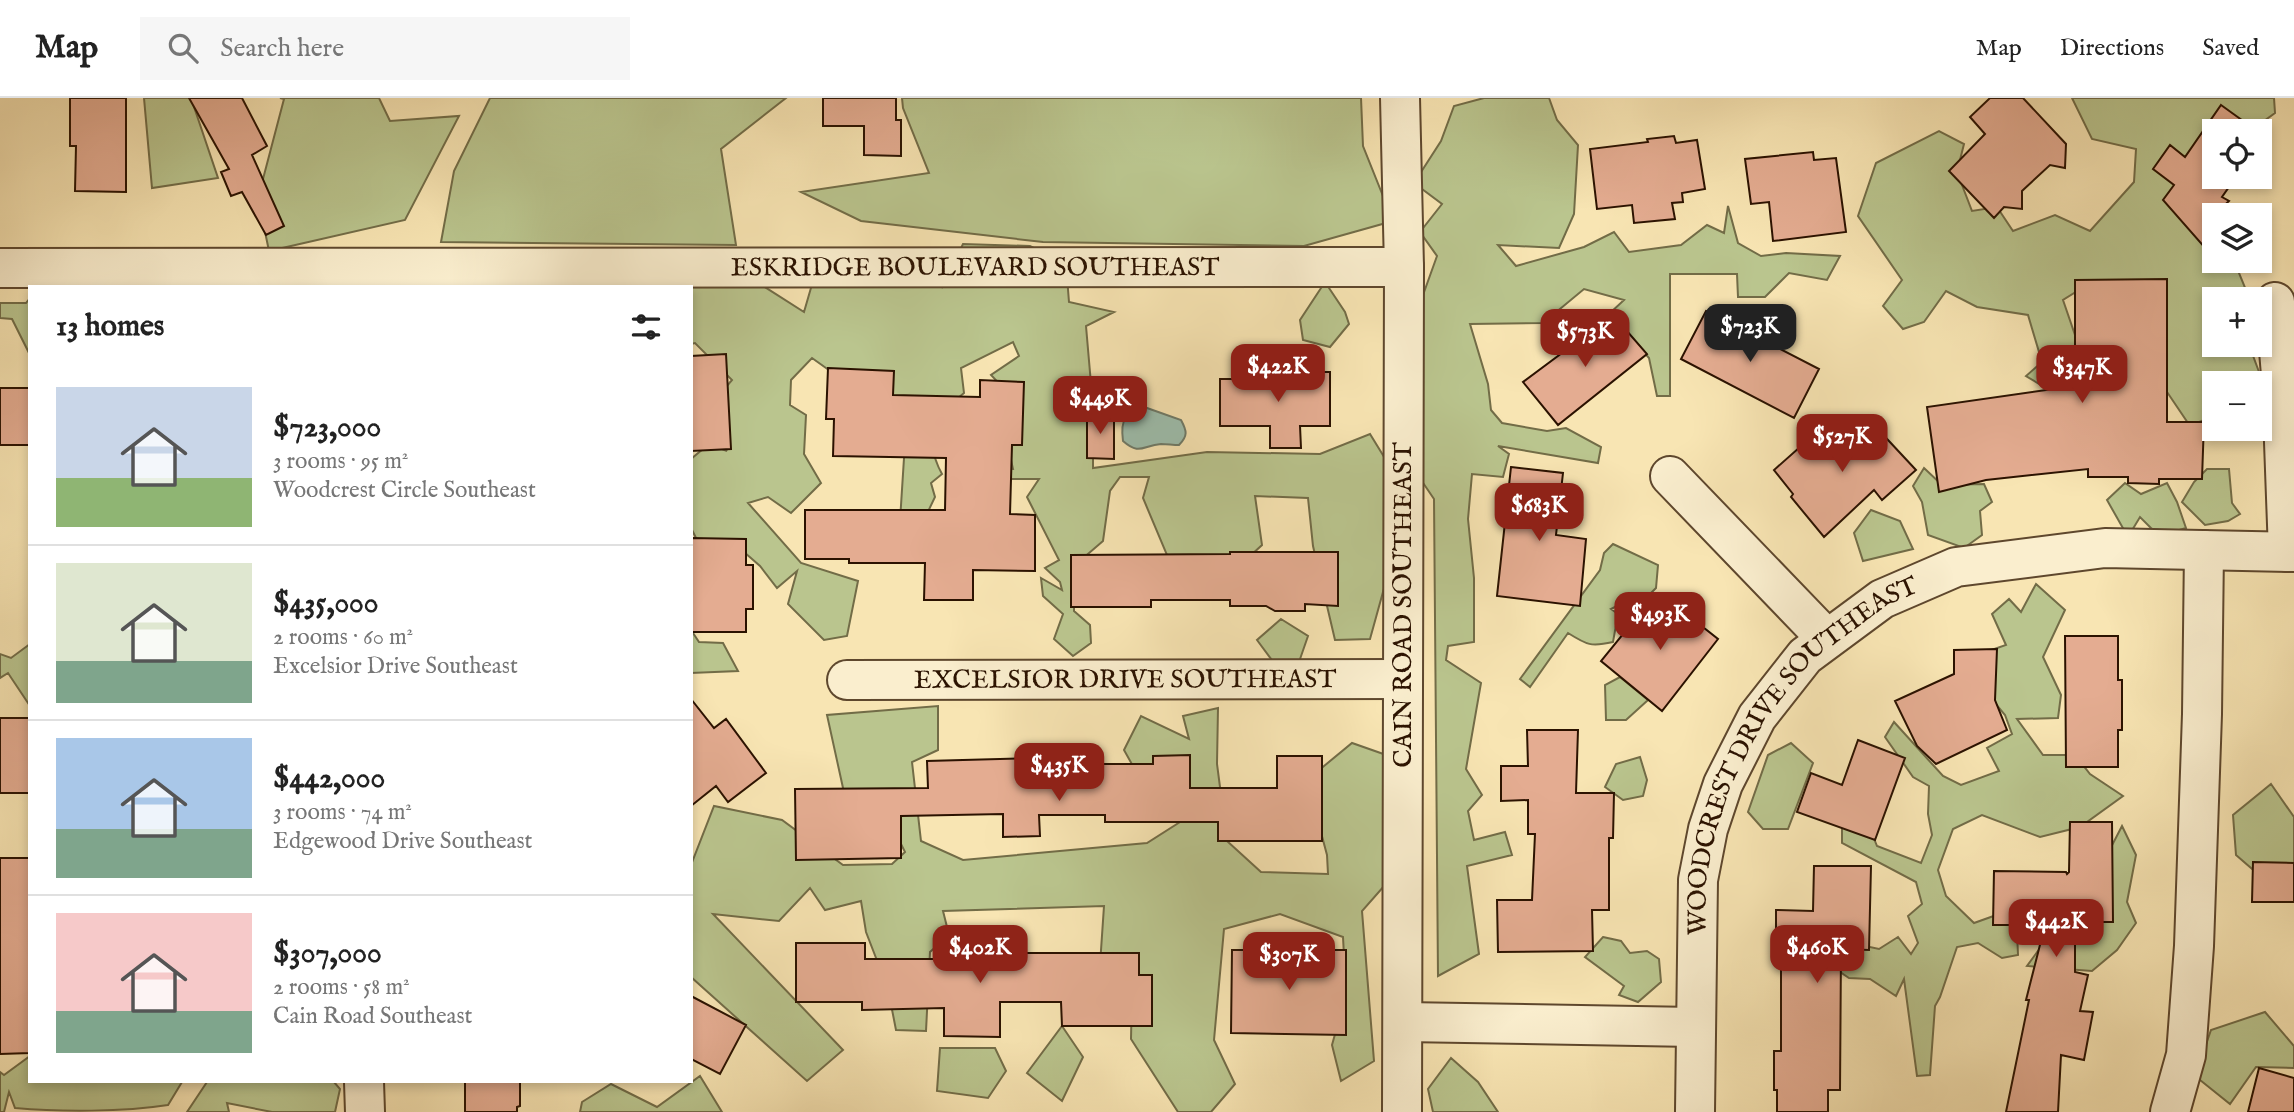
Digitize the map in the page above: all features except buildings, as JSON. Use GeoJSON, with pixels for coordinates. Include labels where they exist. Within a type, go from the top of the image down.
{"type":"FeatureCollection","features":[{"type":"Feature","properties":{"kind":"street","name":"CAIN ROAD SOUTHEAST"},"geometry":{"type":"LineString","coordinates":[[1400,98],[1404,267],[1402,1112]]}},
{"type":"Feature","properties":{"kind":"street","name":"ESKRIDGE BOULEVARD SOUTHEAST"},"geometry":{"type":"LineString","coordinates":[[0,268],[273,278],[1404,267]]}},
{"type":"Feature","properties":{"kind":"street"},"geometry":{"type":"LineString","coordinates":[[2275,302],[2283,387],[2291,552]]}},
{"type":"Feature","properties":{"kind":"street"},"geometry":{"type":"LineString","coordinates":[[1670,476],[1827,639]]}},
{"type":"Feature","properties":{"kind":"street","name":"WOODCREST DRIVE SOUTHEAST"},"geometry":{"type":"LineString","coordinates":[[1695,1112],[1698,880],[1708,828],[1719,795],[1757,717],[1805,656],[1882,599],[1956,567],[2105,548],[2291,552]]}},
{"type":"Feature","properties":{"kind":"street"},"geometry":{"type":"LineString","coordinates":[[2170,1112],[2186,1055],[2194,946],[2202,714],[2204,550]]}},
{"type":"Feature","properties":{"kind":"street","name":"EXCELSIOR DRIVE SOUTHEAST"},"geometry":{"type":"LineString","coordinates":[[847,680],[1402,679]]}},
{"type":"Feature","properties":{"kind":"street"},"geometry":{"type":"LineString","coordinates":[[1404,1022],[1694,1027]]}},
{"type":"Feature","properties":{"kind":"street"},"geometry":{"type":"LineString","coordinates":[[364,1083],[365,1112]]}},
{"type":"Feature","properties":{"kind":"green space"},"geometry":{"type":"Polygon","coordinates":[[[144,98],[191,98],[218,178],[152,188],[144,98]]]}},
{"type":"Feature","properties":{"kind":"green space"},"geometry":{"type":"Polygon","coordinates":[[[280,98],[379,98],[390,121],[459,116],[405,220],[269,251],[258,198],[284,99],[280,98]]]}},
{"type":"Feature","properties":{"kind":"green space"},"geometry":{"type":"Polygon","coordinates":[[[490,98],[786,98],[721,149],[736,245],[441,242],[454,171],[490,98]]]}},
{"type":"Feature","properties":{"kind":"green space"},"geometry":{"type":"Polygon","coordinates":[[[902,98],[1361,98],[1363,146],[1393,221],[1304,246],[1043,242],[861,221],[801,192],[929,173],[903,108],[902,98]]]}},
{"type":"Feature","properties":{"kind":"green space"},"geometry":{"type":"Polygon","coordinates":[[[1484,98],[1549,98],[1557,120],[1578,145],[1574,214],[1559,248],[1498,245],[1516,266],[1584,247],[1614,232],[1629,252],[1681,245],[1707,225],[1724,233],[1728,206],[1738,243],[1761,256],[1786,253],[1840,256],[1827,280],[1789,273],[1765,297],[1738,297],[1737,274],[1670,274],[1670,396],[1657,396],[1649,358],[1610,313],[1624,300],[1584,289],[1543,323],[1470,324],[1488,384],[1491,410],[1502,423],[1547,431],[1566,428],[1601,447],[1598,463],[1498,446],[1509,454],[1503,477],[1472,474],[1468,519],[1474,578],[1474,642],[1448,646],[1446,660],[1481,683],[1466,769],[1482,795],[1468,811],[1474,840],[1505,832],[1512,855],[1467,866],[1479,954],[1438,976],[1434,499],[1415,471],[1418,309],[1437,256],[1420,232],[1442,204],[1414,183],[1441,141],[1454,106],[1484,98]]]}},
{"type":"Feature","properties":{"kind":"green space"},"geometry":{"type":"Polygon","coordinates":[[[2072,98],[2274,98],[2275,113],[2267,119],[2202,119],[2202,273],[2239,273],[2245,287],[2202,287],[2202,357],[2253,357],[2259,371],[2202,371],[2202,421],[2190,426],[2087,285],[2063,300],[2087,370],[2086,383],[2052,392],[2026,376],[2042,362],[2028,315],[1977,307],[1946,291],[1924,322],[1903,329],[1883,306],[1902,280],[1858,216],[1876,163],[1939,131],[1964,144],[1957,172],[1972,211],[1997,207],[2013,231],[2055,215],[2090,231],[2134,182],[2136,149],[2092,139],[2072,98]]]}},
{"type":"Feature","properties":{"kind":"green space"},"geometry":{"type":"Polygon","coordinates":[[[963,244],[1030,246],[1066,264],[1069,302],[1114,312],[1086,326],[1093,407],[1093,468],[1207,452],[1320,454],[1370,434],[1397,478],[1391,563],[1370,639],[1335,640],[1313,546],[1308,498],[1255,496],[1262,545],[1225,579],[1172,567],[1143,498],[1149,477],[1120,477],[1110,491],[1103,541],[1074,566],[1074,611],[1090,625],[1091,643],[1073,656],[1054,639],[1063,614],[1043,596],[1041,578],[1062,590],[1060,582],[1045,568],[1059,560],[1027,497],[1039,479],[995,479],[991,468],[1013,469],[1008,447],[1007,392],[991,375],[1019,356],[1013,342],[961,368],[964,393],[939,415],[933,429],[934,453],[942,474],[931,483],[935,497],[923,522],[900,521],[904,458],[894,426],[840,378],[812,358],[791,380],[790,405],[806,415],[804,454],[821,483],[791,513],[768,497],[748,503],[801,563],[858,581],[847,636],[824,640],[788,604],[797,571],[777,588],[760,566],[736,545],[710,548],[696,538],[693,532],[693,457],[709,444],[727,451],[698,420],[732,380],[693,344],[693,285],[687,285],[724,261],[804,312],[815,274],[900,249],[942,287],[963,244]]]}},
{"type":"Feature","properties":{"kind":"green space"},"geometry":{"type":"Polygon","coordinates":[[[1325,282],[1345,312],[1349,324],[1330,347],[1303,340],[1300,320],[1325,282]]]}},
{"type":"Feature","properties":{"kind":"green space"},"geometry":{"type":"Polygon","coordinates":[[[28,300],[28,351],[12,319],[0,318],[0,303],[26,303],[28,300]]]}},
{"type":"Feature","properties":{"kind":"green space"},"geometry":{"type":"Polygon","coordinates":[[[1924,468],[1942,485],[1984,484],[1992,502],[1980,511],[1982,535],[1964,548],[1928,535],[1922,502],[1913,486],[1924,468]]]}},
{"type":"Feature","properties":{"kind":"green space"},"geometry":{"type":"Polygon","coordinates":[[[2207,469],[2229,469],[2232,503],[2240,514],[2228,521],[2205,525],[2182,502],[2194,482],[2207,469]]]}},
{"type":"Feature","properties":{"kind":"green space"},"geometry":{"type":"Polygon","coordinates":[[[2125,483],[2141,494],[2167,483],[2186,528],[2159,536],[2140,517],[2128,537],[2107,500],[2125,483]]]}},
{"type":"Feature","properties":{"kind":"green space"},"geometry":{"type":"Polygon","coordinates":[[[1871,510],[1900,521],[1913,549],[1863,561],[1854,533],[1871,510]]]}},
{"type":"Feature","properties":{"kind":"green space"},"geometry":{"type":"Polygon","coordinates":[[[1613,544],[1658,565],[1656,588],[1639,605],[1633,598],[1611,609],[1618,614],[1613,642],[1589,644],[1568,633],[1530,687],[1520,679],[1600,570],[1604,553],[1613,544]]]}},
{"type":"Feature","properties":{"kind":"green space"},"geometry":{"type":"Polygon","coordinates":[[[2036,584],[2065,610],[2043,657],[2061,695],[2058,718],[2017,719],[2043,755],[2075,755],[2090,774],[2123,796],[2080,827],[2040,837],[1982,815],[1953,829],[1938,870],[1946,896],[1974,923],[2002,913],[2017,932],[2018,955],[2002,958],[1978,943],[1957,947],[1935,1006],[1930,1075],[1917,1076],[1904,979],[1896,996],[1870,979],[1849,978],[1824,961],[1842,941],[1879,949],[1898,937],[1911,954],[1918,943],[1908,916],[1922,904],[1916,882],[1842,843],[1842,825],[1871,831],[1877,846],[1921,863],[1932,835],[1928,814],[1929,786],[1913,777],[1885,737],[1894,722],[1943,776],[1961,785],[1999,771],[1987,748],[2012,734],[2005,715],[1984,690],[1977,655],[2006,645],[1992,614],[2009,599],[2021,612],[2036,584]]]}},
{"type":"Feature","properties":{"kind":"green space"},"geometry":{"type":"Polygon","coordinates":[[[1281,619],[1308,636],[1299,662],[1277,667],[1257,640],[1281,619]]]}},
{"type":"Feature","properties":{"kind":"green space"},"geometry":{"type":"Polygon","coordinates":[[[693,633],[699,642],[723,643],[738,671],[693,673],[693,633]]]}},
{"type":"Feature","properties":{"kind":"green space"},"geometry":{"type":"Polygon","coordinates":[[[28,645],[28,703],[8,673],[0,678],[0,654],[11,658],[28,645]]]}},
{"type":"Feature","properties":{"kind":"green space"},"geometry":{"type":"Polygon","coordinates":[[[1620,677],[1648,700],[1626,720],[1606,720],[1605,685],[1620,677]]]}},
{"type":"Feature","properties":{"kind":"green space"},"geometry":{"type":"Polygon","coordinates":[[[938,706],[938,750],[912,762],[921,841],[963,860],[1147,843],[1180,822],[1177,765],[1138,775],[1124,750],[1141,716],[1189,739],[1183,716],[1218,708],[1217,764],[1227,841],[1261,872],[1328,874],[1327,855],[1307,780],[1352,743],[1392,757],[1392,877],[1362,911],[1374,1061],[1341,1081],[1332,1045],[1346,995],[1343,937],[1280,914],[1224,929],[1214,1040],[1235,1084],[1211,1112],[1178,1112],[1131,1039],[1132,990],[1100,965],[1104,906],[943,911],[949,935],[930,952],[926,1031],[896,1030],[888,989],[866,932],[861,901],[825,910],[810,888],[779,921],[713,914],[843,1050],[807,1081],[693,979],[693,860],[714,806],[782,820],[843,865],[892,864],[905,852],[892,826],[845,797],[827,715],[938,706]]]}},
{"type":"Feature","properties":{"kind":"green space"},"geometry":{"type":"Polygon","coordinates":[[[1791,743],[1813,763],[1788,829],[1763,829],[1748,812],[1768,755],[1791,743]]]}},
{"type":"Feature","properties":{"kind":"green space"},"geometry":{"type":"Polygon","coordinates":[[[1640,757],[1647,780],[1643,796],[1623,800],[1605,787],[1616,764],[1640,757]]]}},
{"type":"Feature","properties":{"kind":"green space"},"geometry":{"type":"Polygon","coordinates":[[[2271,784],[2294,817],[2294,878],[2273,887],[2236,855],[2233,815],[2271,784]]]}},
{"type":"Feature","properties":{"kind":"green space"},"geometry":{"type":"Polygon","coordinates":[[[2122,826],[2136,855],[2127,902],[2136,923],[2117,950],[2092,971],[2027,966],[2106,857],[2122,826]]]}},
{"type":"Feature","properties":{"kind":"green space"},"geometry":{"type":"Polygon","coordinates":[[[1603,937],[1621,941],[1630,953],[1647,951],[1659,959],[1661,982],[1638,1002],[1619,995],[1624,986],[1585,957],[1603,937]]]}},
{"type":"Feature","properties":{"kind":"green space"},"geometry":{"type":"Polygon","coordinates":[[[2265,1012],[2294,1046],[2294,1068],[2256,1067],[2230,1104],[2195,1076],[2211,1030],[2265,1012]]]}},
{"type":"Feature","properties":{"kind":"green space"},"geometry":{"type":"Polygon","coordinates":[[[1062,1026],[1083,1057],[1062,1101],[1027,1073],[1062,1026]]]}},
{"type":"Feature","properties":{"kind":"green space"},"geometry":{"type":"Polygon","coordinates":[[[940,1048],[995,1048],[1006,1071],[988,1098],[937,1091],[940,1048]]]}},
{"type":"Feature","properties":{"kind":"green space"},"geometry":{"type":"Polygon","coordinates":[[[28,1057],[28,1083],[181,1083],[168,1105],[92,1111],[15,1108],[9,1092],[4,1112],[0,1112],[0,1072],[4,1075],[28,1057]]]}},
{"type":"Feature","properties":{"kind":"green space"},"geometry":{"type":"Polygon","coordinates":[[[1451,1058],[1478,1082],[1498,1112],[1433,1112],[1428,1089],[1451,1058]]]}},
{"type":"Feature","properties":{"kind":"green space"},"geometry":{"type":"Polygon","coordinates":[[[700,1076],[722,1112],[580,1112],[582,1102],[611,1084],[657,1107],[700,1076]]]}},
{"type":"Feature","properties":{"kind":"green space"},"geometry":{"type":"Polygon","coordinates":[[[206,1083],[335,1083],[340,1089],[335,1112],[272,1112],[227,1103],[229,1112],[187,1112],[206,1083]]]}},
{"type":"Feature","properties":{"kind":"shaded area"},"geometry":{"type":"Polygon","coordinates":[[[1147,408],[1181,420],[1186,433],[1179,445],[1161,444],[1138,449],[1123,441],[1123,422],[1129,414],[1147,408]]]}}]}
